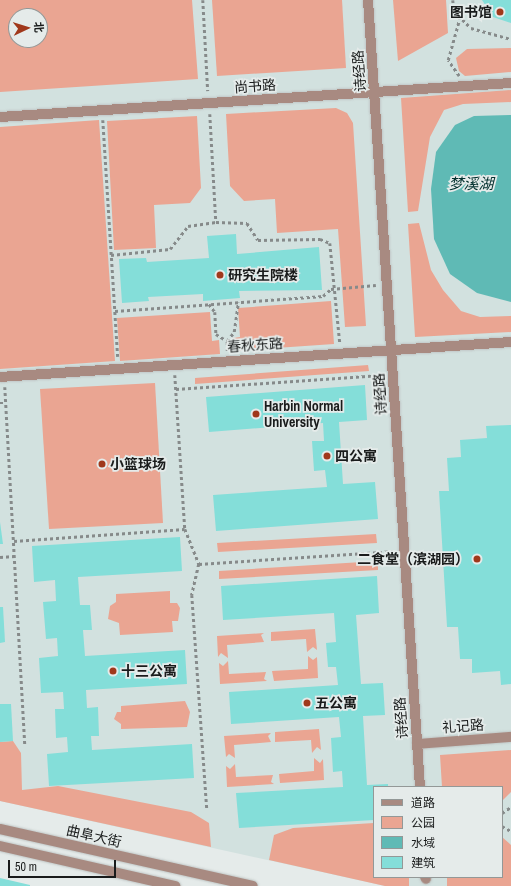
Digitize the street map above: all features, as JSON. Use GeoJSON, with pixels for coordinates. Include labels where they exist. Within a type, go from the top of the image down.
{"type":"FeatureCollection","features":[{"type":"Feature","properties":{"kind":"street","name":"诗经路"},"geometry":{"type":"LineString","coordinates":[[368,0],[420,786]]}},
{"type":"Feature","properties":{"kind":"street","name":"尚书路"},"geometry":{"type":"LineString","coordinates":[[0,117],[511,83]]}},
{"type":"Feature","properties":{"kind":"street","name":"春秋东路"},"geometry":{"type":"LineString","coordinates":[[2,377],[511,342]]}},
{"type":"Feature","properties":{"kind":"street","name":"礼记路"},"geometry":{"type":"LineString","coordinates":[[417,744],[511,737]]}},
{"type":"Feature","properties":{"kind":"street","name":"曲阜大街"},"geometry":{"type":"LineString","coordinates":[[0,829],[253,886]]}},
{"type":"Feature","properties":{"kind":"street"},"geometry":{"type":"LineString","coordinates":[[0,846],[175,886]]}},
{"type":"Feature","properties":{"kind":"path"},"geometry":{"type":"LineString","coordinates":[[453,0],[454,11],[471,28],[511,39]]}},
{"type":"Feature","properties":{"kind":"path"},"geometry":{"type":"LineString","coordinates":[[460,17],[448,60],[466,86]]}},
{"type":"Feature","properties":{"kind":"path"},"geometry":{"type":"LineString","coordinates":[[102,110],[118,369]]}},
{"type":"Feature","properties":{"kind":"path"},"geometry":{"type":"LineString","coordinates":[[111,255],[170,249],[188,226],[247,223],[258,240],[320,239],[330,243],[337,289],[341,353]]}},
{"type":"Feature","properties":{"kind":"path"},"geometry":{"type":"LineString","coordinates":[[115,311],[323,296],[337,289],[386,284]]}},
{"type":"Feature","properties":{"kind":"path"},"geometry":{"type":"LineString","coordinates":[[209,304],[215,312],[216,334],[227,341],[234,332],[238,302]]}},
{"type":"Feature","properties":{"kind":"path"},"geometry":{"type":"LineString","coordinates":[[175,365],[185,529],[199,564],[192,595],[206,809]]}},
{"type":"Feature","properties":{"kind":"path"},"geometry":{"type":"LineString","coordinates":[[176,389],[392,374]]}},
{"type":"Feature","properties":{"kind":"path"},"geometry":{"type":"LineString","coordinates":[[2,377],[6,403],[25,745]]}},
{"type":"Feature","properties":{"kind":"path"},"geometry":{"type":"LineString","coordinates":[[0,403],[6,403]]}},
{"type":"Feature","properties":{"kind":"path"},"geometry":{"type":"LineString","coordinates":[[14,541],[185,529]]}},
{"type":"Feature","properties":{"kind":"path"},"geometry":{"type":"LineString","coordinates":[[199,564],[404,550]]}},
{"type":"Feature","properties":{"kind":"path"},"geometry":{"type":"LineString","coordinates":[[0,557],[15,556]]}},
{"type":"Feature","properties":{"kind":"shaded area","name":"Harbin Normal University"},"geometry":{"type":"Polygon","coordinates":[[[0,0],[511,0],[511,886],[385,886],[0,801],[0,0]]]}},
{"type":"Feature","properties":{"kind":"green space"},"geometry":{"type":"Polygon","coordinates":[[[0,0],[192,0],[198,79],[0,92],[0,0]]]}},
{"type":"Feature","properties":{"kind":"green space"},"geometry":{"type":"Polygon","coordinates":[[[212,0],[342,0],[346,68],[217,76],[212,0]]]}},
{"type":"Feature","properties":{"kind":"green space"},"geometry":{"type":"Polygon","coordinates":[[[393,0],[446,0],[448,33],[398,61],[393,0]]]}},
{"type":"Feature","properties":{"kind":"green space"},"geometry":{"type":"Polygon","coordinates":[[[511,48],[511,72],[465,76],[459,71],[456,58],[467,49],[511,48]]]}},
{"type":"Feature","properties":{"kind":"green space"},"geometry":{"type":"Polygon","coordinates":[[[511,90],[511,102],[463,104],[444,110],[430,137],[418,211],[408,212],[401,98],[511,90]]]}},
{"type":"Feature","properties":{"kind":"green space"},"geometry":{"type":"Polygon","coordinates":[[[336,108],[347,113],[353,123],[366,326],[345,327],[338,229],[277,233],[275,199],[244,201],[230,186],[226,114],[336,108]]]}},
{"type":"Feature","properties":{"kind":"green space"},"geometry":{"type":"Polygon","coordinates":[[[197,116],[201,188],[190,203],[154,205],[156,248],[114,250],[107,121],[197,116]]]}},
{"type":"Feature","properties":{"kind":"green space"},"geometry":{"type":"Polygon","coordinates":[[[99,120],[115,361],[0,369],[0,127],[99,120]]]}},
{"type":"Feature","properties":{"kind":"green space"},"geometry":{"type":"Polygon","coordinates":[[[419,223],[431,270],[443,290],[461,311],[480,317],[511,316],[511,332],[415,337],[408,224],[419,223]]]}},
{"type":"Feature","properties":{"kind":"green space"},"geometry":{"type":"Polygon","coordinates":[[[331,301],[334,344],[234,351],[233,338],[240,337],[238,308],[331,301]]]}},
{"type":"Feature","properties":{"kind":"green space"},"geometry":{"type":"Polygon","coordinates":[[[210,312],[212,341],[219,340],[220,354],[120,361],[117,318],[210,312]]]}},
{"type":"Feature","properties":{"kind":"green space"},"geometry":{"type":"Polygon","coordinates":[[[368,365],[369,371],[195,384],[195,378],[368,365]]]}},
{"type":"Feature","properties":{"kind":"green space","name":"小篮球场"},"geometry":{"type":"Polygon","coordinates":[[[155,383],[163,523],[49,529],[40,389],[155,383]]]}},
{"type":"Feature","properties":{"kind":"green space"},"geometry":{"type":"Polygon","coordinates":[[[376,534],[377,543],[218,552],[217,543],[376,534]]]}},
{"type":"Feature","properties":{"kind":"green space"},"geometry":{"type":"Polygon","coordinates":[[[378,561],[378,570],[219,579],[219,571],[378,561]]]}},
{"type":"Feature","properties":{"kind":"green space"},"geometry":{"type":"Polygon","coordinates":[[[170,591],[170,603],[177,603],[180,608],[178,621],[172,621],[173,632],[120,635],[119,623],[108,619],[110,606],[116,602],[116,594],[170,591]]]}},
{"type":"Feature","properties":{"kind":"green space"},"geometry":{"type":"Polygon","coordinates":[[[315,629],[317,650],[313,647],[307,652],[306,639],[271,641],[271,632],[315,629]]]}},
{"type":"Feature","properties":{"kind":"green space"},"geometry":{"type":"Polygon","coordinates":[[[264,633],[261,635],[264,642],[227,645],[228,658],[221,653],[218,657],[217,636],[264,633]]]}},
{"type":"Feature","properties":{"kind":"green space"},"geometry":{"type":"Polygon","coordinates":[[[308,656],[313,660],[317,657],[318,678],[274,681],[272,671],[308,669],[308,656]]]}},
{"type":"Feature","properties":{"kind":"green space"},"geometry":{"type":"Polygon","coordinates":[[[228,661],[229,674],[266,672],[264,679],[267,681],[220,684],[219,663],[223,666],[228,661]]]}},
{"type":"Feature","properties":{"kind":"green space"},"geometry":{"type":"Polygon","coordinates":[[[185,701],[190,712],[187,727],[121,729],[121,724],[114,719],[117,712],[121,712],[121,706],[185,701]]]}},
{"type":"Feature","properties":{"kind":"green space"},"geometry":{"type":"Polygon","coordinates":[[[319,729],[321,750],[317,747],[312,753],[311,740],[275,742],[275,732],[319,729]]]}},
{"type":"Feature","properties":{"kind":"green space"},"geometry":{"type":"Polygon","coordinates":[[[271,733],[268,736],[271,742],[234,745],[235,758],[229,754],[226,757],[224,736],[271,733]]]}},
{"type":"Feature","properties":{"kind":"green space"},"geometry":{"type":"Polygon","coordinates":[[[13,741],[21,753],[22,790],[58,786],[191,812],[209,823],[211,847],[0,801],[0,742],[13,741]]]}},
{"type":"Feature","properties":{"kind":"green space"},"geometry":{"type":"Polygon","coordinates":[[[511,750],[511,792],[503,800],[503,786],[442,786],[440,755],[511,750]]]}},
{"type":"Feature","properties":{"kind":"green space"},"geometry":{"type":"Polygon","coordinates":[[[314,758],[320,763],[323,759],[324,780],[280,783],[279,774],[314,771],[314,758]]]}},
{"type":"Feature","properties":{"kind":"green space"},"geometry":{"type":"Polygon","coordinates":[[[235,764],[236,777],[273,775],[271,782],[274,784],[227,787],[226,766],[230,769],[235,764]]]}},
{"type":"Feature","properties":{"kind":"green space"},"geometry":{"type":"Polygon","coordinates":[[[373,823],[373,878],[409,878],[409,886],[385,886],[269,860],[274,835],[293,828],[373,823]]]}},
{"type":"Feature","properties":{"kind":"green space"},"geometry":{"type":"Polygon","coordinates":[[[503,838],[511,845],[511,886],[447,886],[447,878],[503,878],[503,838]]]}},
{"type":"Feature","properties":{"kind":"water","name":"梦溪湖"},"geometry":{"type":"Polygon","coordinates":[[[511,115],[511,302],[477,293],[450,274],[434,239],[431,189],[436,152],[455,125],[474,116],[511,115]]]}},
{"type":"Feature","properties":{"kind":"building","name":"图书馆"},"geometry":{"type":"Polygon","coordinates":[[[482,0],[511,0],[511,23],[493,17],[482,0]]]}},
{"type":"Feature","properties":{"kind":"building","name":"研究生院楼"},"geometry":{"type":"Polygon","coordinates":[[[236,234],[237,254],[319,247],[322,290],[239,291],[240,298],[203,301],[203,294],[148,297],[149,301],[122,303],[119,259],[146,258],[147,262],[209,258],[207,236],[236,234]]]}},
{"type":"Feature","properties":{"kind":"building","name":"四公寓"},"geometry":{"type":"Polygon","coordinates":[[[365,385],[367,420],[339,422],[343,484],[375,482],[378,519],[216,531],[213,495],[327,487],[325,470],[314,471],[312,441],[324,441],[323,423],[209,432],[206,397],[365,385]]]}},
{"type":"Feature","properties":{"kind":"building","name":"二食堂（滨湖园）"},"geometry":{"type":"Polygon","coordinates":[[[511,425],[511,684],[501,685],[500,671],[472,673],[472,659],[460,659],[458,627],[447,627],[439,491],[449,491],[447,458],[461,457],[460,440],[487,438],[486,426],[511,425]]]}},
{"type":"Feature","properties":{"kind":"building"},"geometry":{"type":"Polygon","coordinates":[[[0,522],[3,544],[0,544],[0,522]]]}},
{"type":"Feature","properties":{"kind":"building","name":"十三公寓"},"geometry":{"type":"Polygon","coordinates":[[[180,537],[182,571],[78,577],[80,605],[90,605],[92,630],[83,630],[85,656],[185,650],[187,684],[86,690],[87,708],[98,707],[99,736],[91,736],[92,750],[192,744],[194,778],[49,786],[47,754],[68,752],[67,737],[56,738],[55,709],[64,709],[63,692],[41,693],[39,658],[58,656],[57,638],[46,639],[43,602],[56,601],[55,580],[34,582],[32,546],[180,537]]]}},
{"type":"Feature","properties":{"kind":"building","name":"五公寓"},"geometry":{"type":"Polygon","coordinates":[[[377,576],[379,613],[356,615],[361,684],[383,683],[385,715],[363,716],[367,785],[388,784],[388,786],[373,786],[373,820],[239,828],[236,793],[343,787],[342,771],[333,772],[331,738],[341,737],[339,717],[231,724],[229,692],[338,685],[336,667],[328,667],[326,643],[336,642],[334,613],[223,620],[221,586],[377,576]]]}},
{"type":"Feature","properties":{"kind":"building"},"geometry":{"type":"Polygon","coordinates":[[[0,607],[3,607],[5,642],[0,643],[0,607]]]}},
{"type":"Feature","properties":{"kind":"building"},"geometry":{"type":"Polygon","coordinates":[[[0,704],[11,704],[13,741],[0,742],[0,704]]]}},
{"type":"Feature","properties":{"kind":"building"},"geometry":{"type":"Polygon","coordinates":[[[0,878],[30,885],[30,886],[0,886],[0,878]]]}},
{"type":"Feature","properties":{"kind":"place","name":"图书馆"},"geometry":{"type":"Point","coordinates":[500,12]}},
{"type":"Feature","properties":{"kind":"place","name":"研究生院楼"},"geometry":{"type":"Point","coordinates":[220,275]}},
{"type":"Feature","properties":{"kind":"place","name":"Harbin Normal University"},"geometry":{"type":"Point","coordinates":[256,414]}},
{"type":"Feature","properties":{"kind":"place","name":"四公寓"},"geometry":{"type":"Point","coordinates":[327,456]}},
{"type":"Feature","properties":{"kind":"place","name":"小篮球场"},"geometry":{"type":"Point","coordinates":[102,464]}},
{"type":"Feature","properties":{"kind":"place","name":"二食堂（滨湖园）"},"geometry":{"type":"Point","coordinates":[477,559]}},
{"type":"Feature","properties":{"kind":"place","name":"十三公寓"},"geometry":{"type":"Point","coordinates":[113,671]}},
{"type":"Feature","properties":{"kind":"place","name":"五公寓"},"geometry":{"type":"Point","coordinates":[307,703]}}]}
